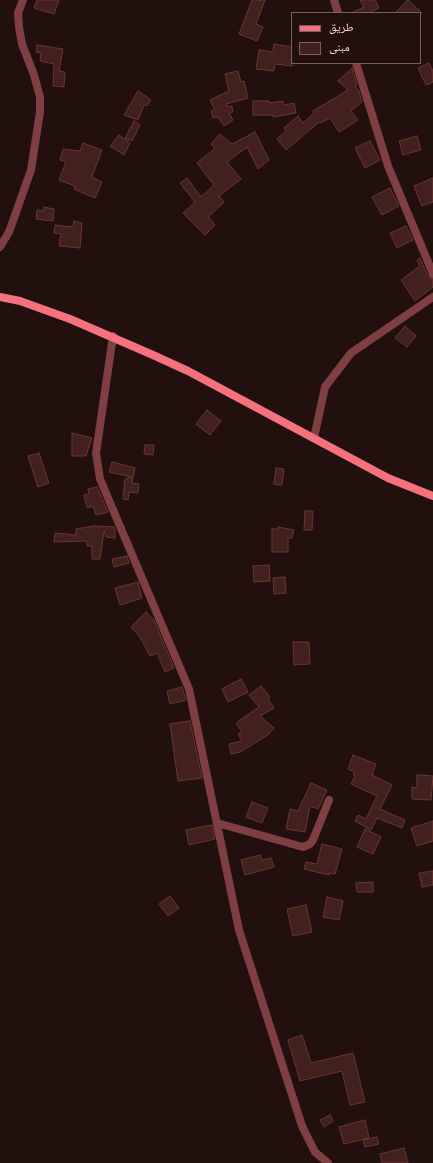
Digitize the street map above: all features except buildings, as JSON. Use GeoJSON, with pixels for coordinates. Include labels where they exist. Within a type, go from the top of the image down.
{"type":"FeatureCollection","features":[{"type":"Feature","properties":{"kind":"main road"},"geometry":{"type":"LineString","coordinates":[[0,297],[20,301],[114,336],[188,371],[388,478],[433,496]]}},
{"type":"Feature","properties":{"kind":"street"},"geometry":{"type":"LineString","coordinates":[[0,247],[9,232],[31,170],[40,112],[38,90],[22,44],[19,27],[18,13],[22,0]]}},
{"type":"Feature","properties":{"kind":"street"},"geometry":{"type":"LineString","coordinates":[[334,0],[338,12]]}},
{"type":"Feature","properties":{"kind":"street"},"geometry":{"type":"LineString","coordinates":[[356,64],[388,166],[433,274]]}},
{"type":"Feature","properties":{"kind":"street"},"geometry":{"type":"LineString","coordinates":[[314,438],[325,387],[351,353],[433,297]]}},
{"type":"Feature","properties":{"kind":"street"},"geometry":{"type":"LineString","coordinates":[[114,336],[96,453],[100,479],[189,689],[239,930],[302,1126],[315,1152],[328,1163]]}},
{"type":"Feature","properties":{"kind":"street"},"geometry":{"type":"LineString","coordinates":[[217,823],[303,847],[310,844],[313,840],[329,800]]}}]}
